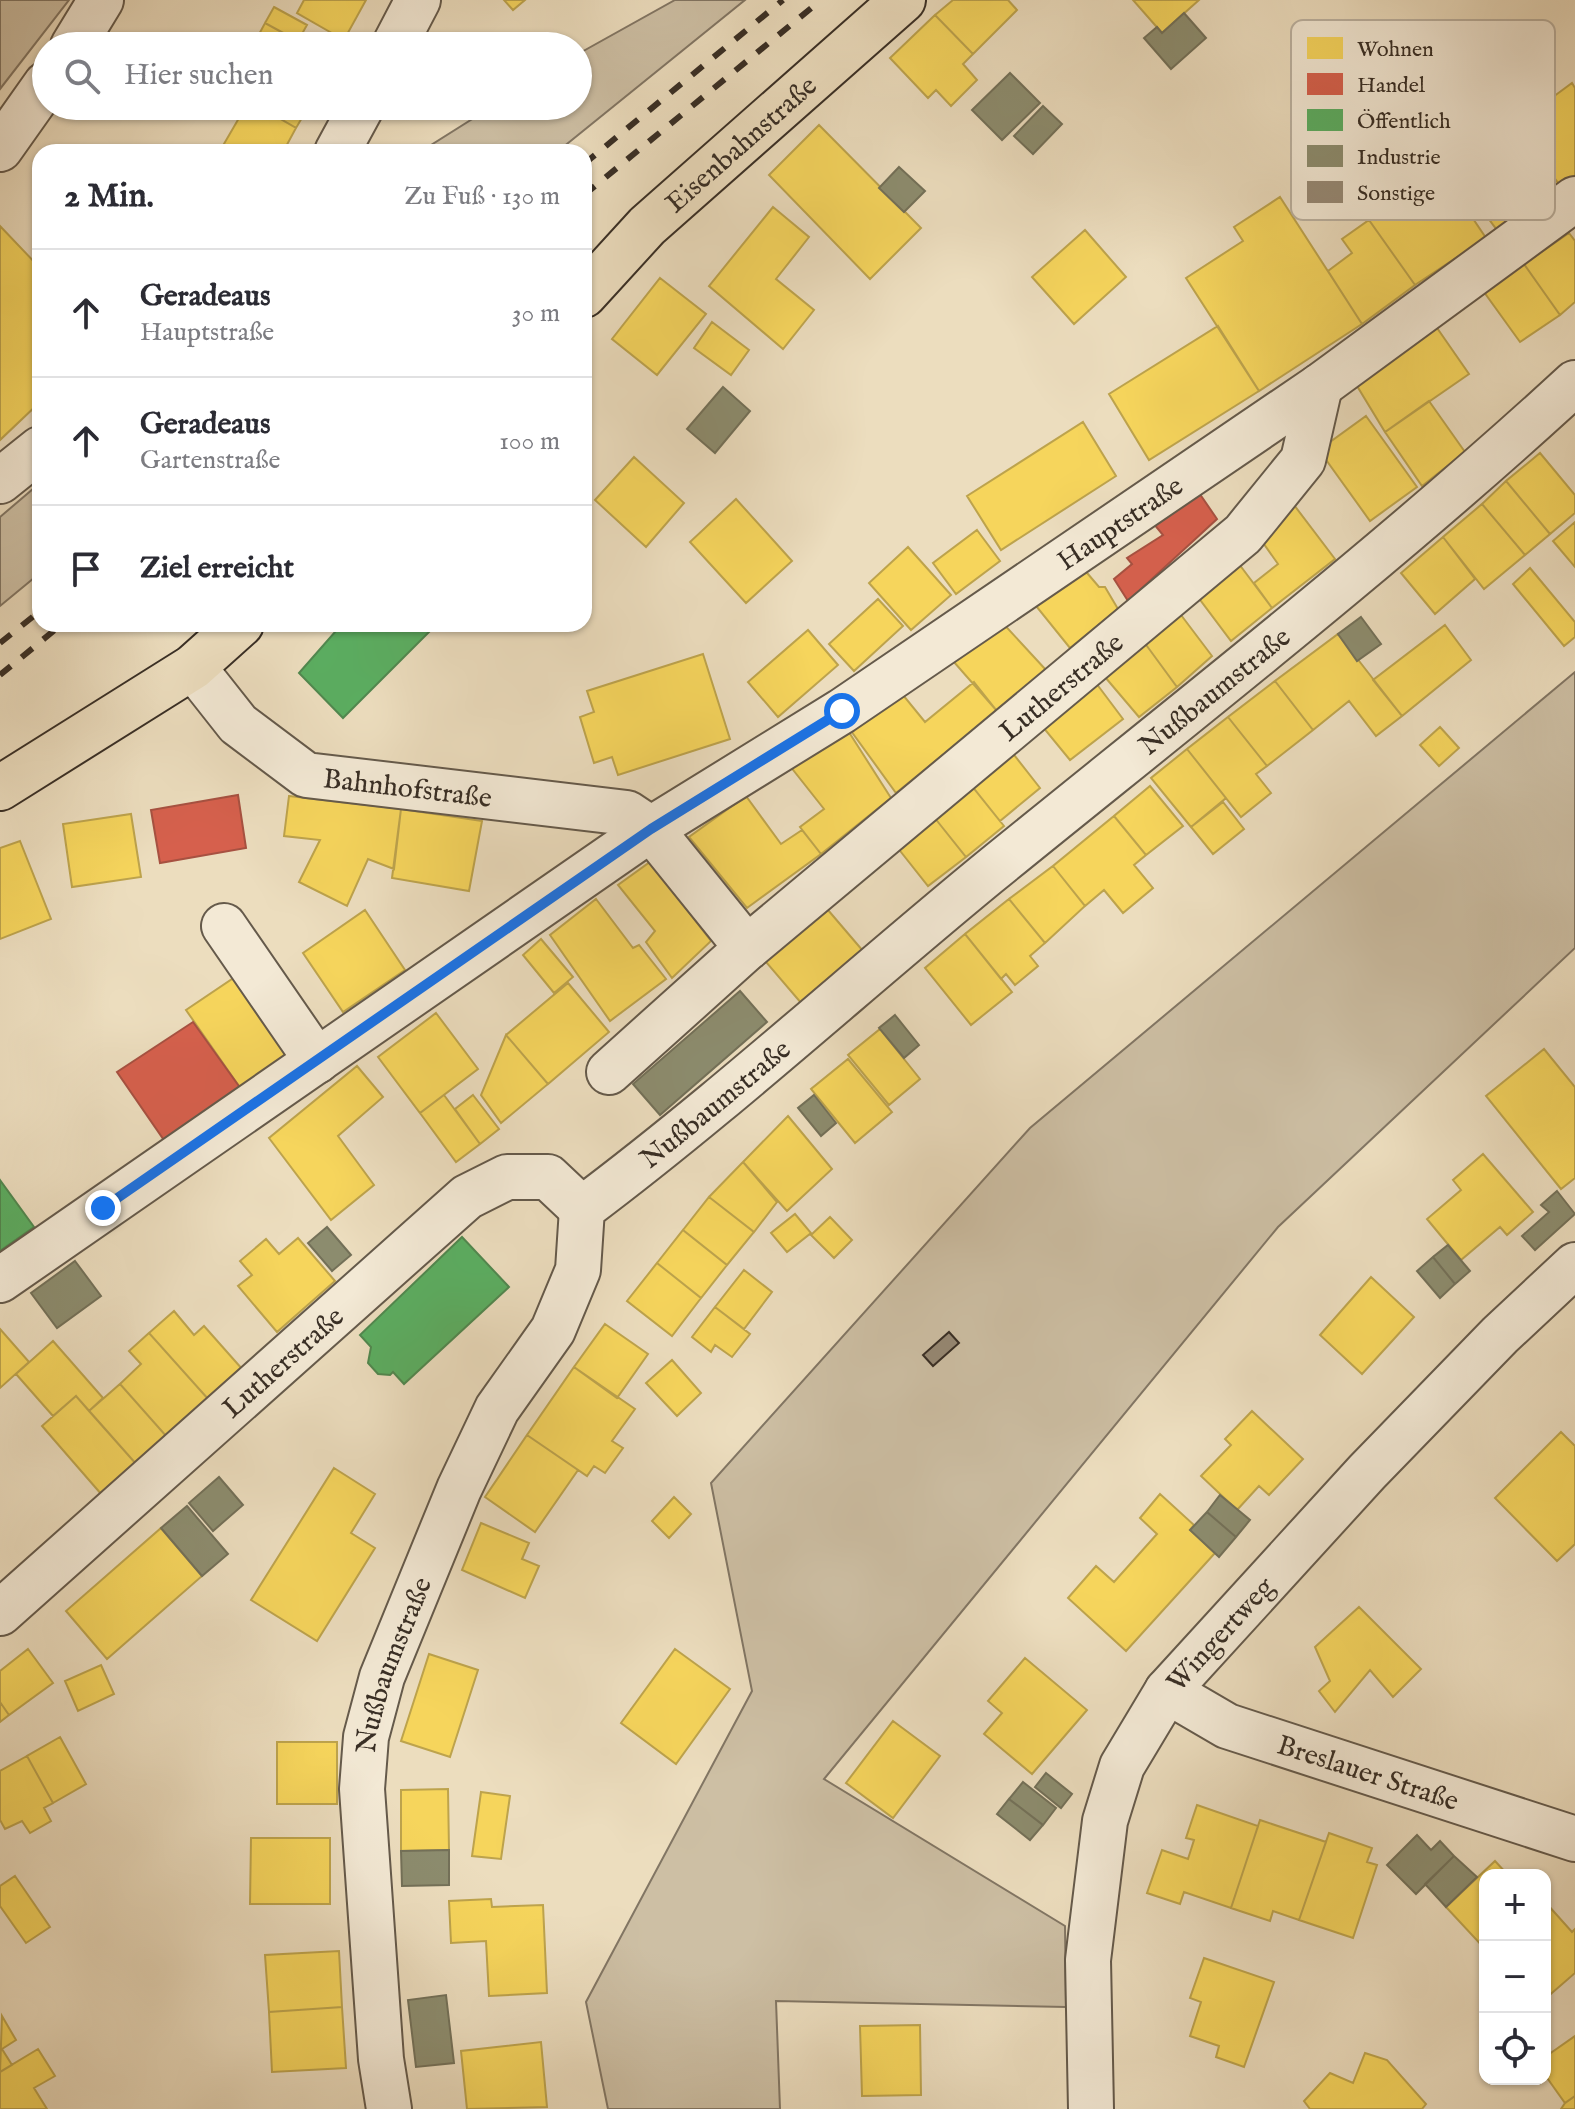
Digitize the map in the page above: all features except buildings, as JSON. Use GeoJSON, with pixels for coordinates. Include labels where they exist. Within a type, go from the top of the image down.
{"type":"FeatureCollection","features":[{"type":"Feature","properties":{"kind":"main road","name":"Eisenbahnstraße"},"geometry":{"type":"LineString","coordinates":[[592,286],[647,226],[903,0]]}},
{"type":"Feature","properties":{"kind":"main road"},"geometry":{"type":"LineString","coordinates":[[0,788],[193,667],[232,632]]}},
{"type":"Feature","properties":{"kind":"street"},"geometry":{"type":"LineString","coordinates":[[82,32],[101,0]]}},
{"type":"Feature","properties":{"kind":"street"},"geometry":{"type":"LineString","coordinates":[[401,32],[418,0]]}},
{"type":"Feature","properties":{"kind":"street"},"geometry":{"type":"LineString","coordinates":[[0,149],[32,104]]}},
{"type":"Feature","properties":{"kind":"street"},"geometry":{"type":"LineString","coordinates":[[341,144],[354,120]]}},
{"type":"Feature","properties":{"kind":"street","name":"Hauptstraße"},"geometry":{"type":"LineString","coordinates":[[1555,214],[1575,199]]}},
{"type":"Feature","properties":{"kind":"street","name":"Hauptstraße"},"geometry":{"type":"LineString","coordinates":[[0,1280],[651,829],[842,711],[1320,386],[1546,220]]}},
{"type":"Feature","properties":{"kind":"street","name":"Nußbaumstraße"},"geometry":{"type":"LineString","coordinates":[[389,2109],[381,2059],[362,1789],[366,1737],[382,1677],[459,1489],[497,1409],[553,1330],[578,1270],[582,1209],[667,1146],[886,957],[1476,474],[1575,383]]}},
{"type":"Feature","properties":{"kind":"street","name":"Lutherstraße"},"geometry":{"type":"LineString","coordinates":[[609,1072],[747,948],[1243,534],[1303,460],[1320,386]]}},
{"type":"Feature","properties":{"kind":"street"},"geometry":{"type":"LineString","coordinates":[[0,481],[32,455]]}},
{"type":"Feature","properties":{"kind":"street","name":"Bahnhofstraße"},"geometry":{"type":"LineString","coordinates":[[193,667],[238,724],[306,775],[627,813],[651,829]]}},
{"type":"Feature","properties":{"kind":"street"},"geometry":{"type":"LineString","coordinates":[[651,829],[747,948]]}},
{"type":"Feature","properties":{"kind":"street"},"geometry":{"type":"LineString","coordinates":[[224,926],[317,1061]]}},
{"type":"Feature","properties":{"kind":"street","name":"Lutherstraße"},"geometry":{"type":"LineString","coordinates":[[0,1613],[467,1197],[507,1177],[548,1177],[582,1209]]}},
{"type":"Feature","properties":{"kind":"street","name":"Wingertweg"},"geometry":{"type":"LineString","coordinates":[[1091,2109],[1088,1960],[1105,1821],[1122,1766],[1167,1691],[1367,1472],[1500,1335],[1575,1265]]}},
{"type":"Feature","properties":{"kind":"street","name":"Breslauer Straße"},"geometry":{"type":"LineString","coordinates":[[1167,1691],[1227,1726],[1575,1839]]}},
{"type":"Feature","properties":{"kind":"shaded area"},"geometry":{"type":"Polygon","coordinates":[[[0,0],[69,0],[44,32],[32,32],[32,48],[0,89],[0,0]]]}},
{"type":"Feature","properties":{"kind":"shaded area"},"geometry":{"type":"Polygon","coordinates":[[[675,0],[745,0],[567,144],[433,144],[471,120],[592,120],[592,46],[675,0]]]}},
{"type":"Feature","properties":{"kind":"shaded area"},"geometry":{"type":"Polygon","coordinates":[[[32,490],[32,580],[0,606],[0,517],[32,490]]]}},
{"type":"Feature","properties":{"kind":"shaded area"},"geometry":{"type":"Polygon","coordinates":[[[1575,672],[1575,948],[1278,1227],[824,1779],[1065,1926],[1066,2007],[776,2001],[780,2109],[608,2109],[586,2002],[752,1691],[711,1483],[1030,1128],[1575,672]]]}},
{"type":"Feature","properties":{"kind":"railway"},"geometry":{"type":"LineString","coordinates":[[592,157],[783,0]]}},
{"type":"Feature","properties":{"kind":"railway"},"geometry":{"type":"LineString","coordinates":[[592,188],[821,0]]}},
{"type":"Feature","properties":{"kind":"railway"},"geometry":{"type":"LineString","coordinates":[[0,643],[32,617]]}},
{"type":"Feature","properties":{"kind":"railway"},"geometry":{"type":"LineString","coordinates":[[0,675],[52,632]]}},
{"type":"Feature","properties":{"kind":"route"},"geometry":{"type":"LineString","coordinates":[[103,1208],[651,829],[842,711]]}}]}
